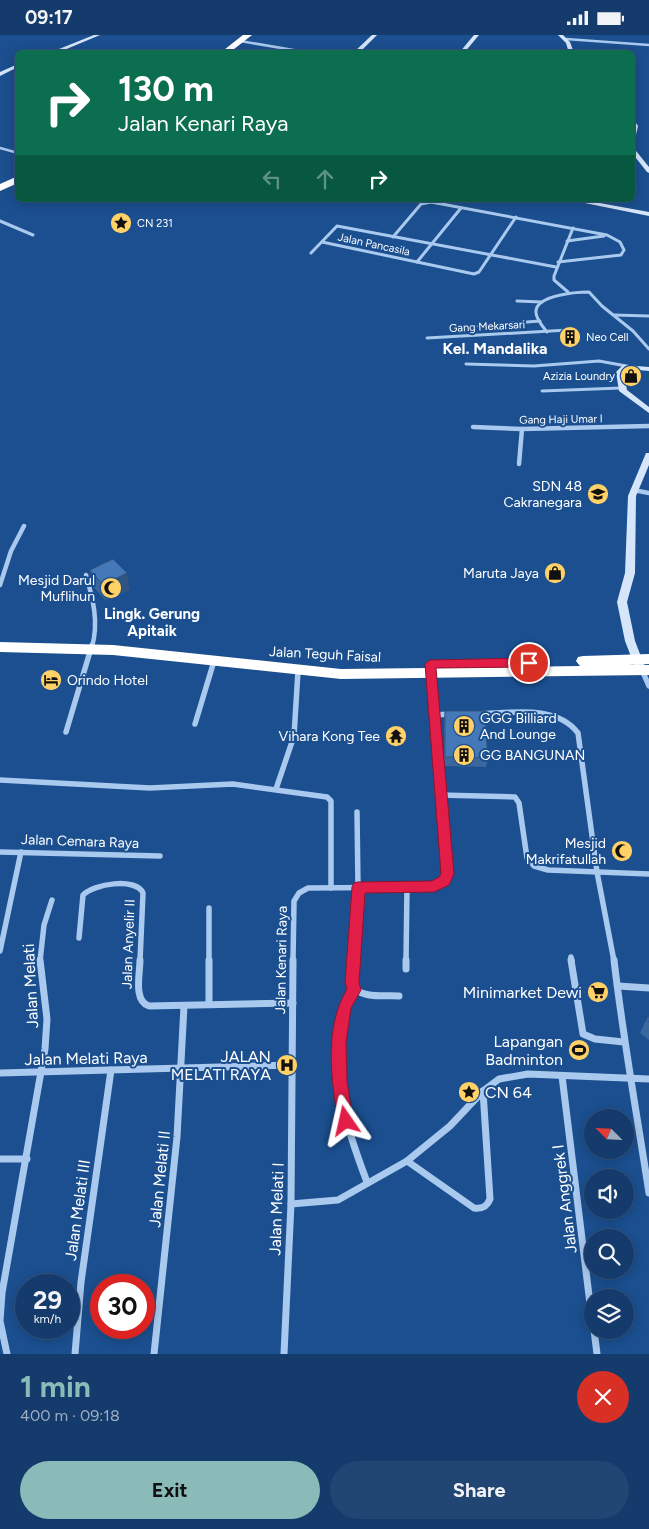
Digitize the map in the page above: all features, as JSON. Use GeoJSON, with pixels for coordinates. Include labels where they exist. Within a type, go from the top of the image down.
{"type":"FeatureCollection","features":[{"type":"Feature","properties":{"kind":"highway"},"geometry":{"type":"LineString","coordinates":[[227,50],[248,35]]}},
{"type":"Feature","properties":{"kind":"highway"},"geometry":{"type":"LineString","coordinates":[[0,187],[15,180]]}},
{"type":"Feature","properties":{"kind":"highway","name":"Jalan Teguh Faisal"},"geometry":{"type":"LineString","coordinates":[[0,639],[93,644],[360,666],[431,669]]}},
{"type":"Feature","properties":{"kind":"highway","name":"Jalan Teguh Faisal"},"geometry":{"type":"LineString","coordinates":[[0,647],[93,644],[214,661],[341,674],[431,669],[644,664]]}},
{"type":"Feature","properties":{"kind":"street"},"geometry":{"type":"LineString","coordinates":[[59,50],[98,35]]}},
{"type":"Feature","properties":{"kind":"street"},"geometry":{"type":"LineString","coordinates":[[349,50],[366,35]]}},
{"type":"Feature","properties":{"kind":"street"},"geometry":{"type":"LineString","coordinates":[[358,50],[375,35]]}},
{"type":"Feature","properties":{"kind":"street"},"geometry":{"type":"LineString","coordinates":[[464,50],[477,35]]}},
{"type":"Feature","properties":{"kind":"street"},"geometry":{"type":"LineString","coordinates":[[560,35],[566,39],[649,45]]}},
{"type":"Feature","properties":{"kind":"street"},"geometry":{"type":"LineString","coordinates":[[566,39],[571,50]]}},
{"type":"Feature","properties":{"kind":"street"},"geometry":{"type":"LineString","coordinates":[[473,50],[482,40]]}},
{"type":"Feature","properties":{"kind":"street"},"geometry":{"type":"LineString","coordinates":[[240,41],[292,50]]}},
{"type":"Feature","properties":{"kind":"street"},"geometry":{"type":"LineString","coordinates":[[0,74],[15,66]]}},
{"type":"Feature","properties":{"kind":"street"},"geometry":{"type":"LineString","coordinates":[[0,148],[15,152]]}},
{"type":"Feature","properties":{"kind":"street"},"geometry":{"type":"LineString","coordinates":[[635,152],[649,171]]}},
{"type":"Feature","properties":{"kind":"street"},"geometry":{"type":"LineString","coordinates":[[393,237],[420,202]]}},
{"type":"Feature","properties":{"kind":"street"},"geometry":{"type":"LineString","coordinates":[[430,202],[608,235],[620,242],[624,250],[621,255],[558,261]]}},
{"type":"Feature","properties":{"kind":"street"},"geometry":{"type":"LineString","coordinates":[[589,202],[649,209]]}},
{"type":"Feature","properties":{"kind":"street"},"geometry":{"type":"LineString","coordinates":[[604,202],[649,214]]}},
{"type":"Feature","properties":{"kind":"street","name":"Jalan Pancasila"},"geometry":{"type":"LineString","coordinates":[[322,242],[417,262],[461,208]]}},
{"type":"Feature","properties":{"kind":"street"},"geometry":{"type":"LineString","coordinates":[[417,262],[474,274],[480,271],[516,217]]}},
{"type":"Feature","properties":{"kind":"street"},"geometry":{"type":"LineString","coordinates":[[0,221],[33,235]]}},
{"type":"Feature","properties":{"kind":"street"},"geometry":{"type":"LineString","coordinates":[[312,253],[337,226],[556,267]]}},
{"type":"Feature","properties":{"kind":"street"},"geometry":{"type":"LineString","coordinates":[[568,292],[554,280],[558,261],[573,228]]}},
{"type":"Feature","properties":{"kind":"street"},"geometry":{"type":"LineString","coordinates":[[567,241],[608,235]]}},
{"type":"Feature","properties":{"kind":"street"},"geometry":{"type":"LineString","coordinates":[[517,301],[543,302],[562,295],[591,293],[598,302],[643,341],[649,349]]}},
{"type":"Feature","properties":{"kind":"street"},"geometry":{"type":"LineString","coordinates":[[543,302],[536,311],[547,332]]}},
{"type":"Feature","properties":{"kind":"street"},"geometry":{"type":"LineString","coordinates":[[613,315],[649,316]]}},
{"type":"Feature","properties":{"kind":"street"},"geometry":{"type":"LineString","coordinates":[[478,326],[540,321]]}},
{"type":"Feature","properties":{"kind":"street","name":"Gang Mekarsari"},"geometry":{"type":"LineString","coordinates":[[427,338],[568,330]]}},
{"type":"Feature","properties":{"kind":"street"},"geometry":{"type":"LineString","coordinates":[[466,364],[543,366],[599,361],[649,369]]}},
{"type":"Feature","properties":{"kind":"street"},"geometry":{"type":"LineString","coordinates":[[632,367],[621,370],[621,388],[626,395],[649,411]]}},
{"type":"Feature","properties":{"kind":"street"},"geometry":{"type":"LineString","coordinates":[[542,391],[621,388]]}},
{"type":"Feature","properties":{"kind":"street","name":"Gang Haji Umar I"},"geometry":{"type":"LineString","coordinates":[[473,427],[522,429],[649,426]]}},
{"type":"Feature","properties":{"kind":"street"},"geometry":{"type":"LineString","coordinates":[[519,464],[522,429]]}},
{"type":"Feature","properties":{"kind":"street"},"geometry":{"type":"LineString","coordinates":[[649,455],[634,490],[630,509],[630,573],[622,603],[630,641],[644,664],[649,686]]}},
{"type":"Feature","properties":{"kind":"street"},"geometry":{"type":"LineString","coordinates":[[634,490],[649,493]]}},
{"type":"Feature","properties":{"kind":"street"},"geometry":{"type":"LineString","coordinates":[[0,585],[11,551],[24,526]]}},
{"type":"Feature","properties":{"kind":"street"},"geometry":{"type":"LineString","coordinates":[[66,732],[77,688],[96,632],[96,614],[86,575]]}},
{"type":"Feature","properties":{"kind":"street"},"geometry":{"type":"LineString","coordinates":[[195,724],[214,661]]}},
{"type":"Feature","properties":{"kind":"street","name":"Jalan Kenari Raya"},"geometry":{"type":"LineString","coordinates":[[293,1065],[294,899],[306,889],[437,886],[447,877],[431,669]]}},
{"type":"Feature","properties":{"kind":"street"},"geometry":{"type":"LineString","coordinates":[[276,789],[294,736],[298,671]]}},
{"type":"Feature","properties":{"kind":"street"},"geometry":{"type":"LineString","coordinates":[[434,715],[462,714]]}},
{"type":"Feature","properties":{"kind":"street"},"geometry":{"type":"LineString","coordinates":[[472,714],[551,714],[564,718],[574,726],[578,733],[598,872],[618,987],[624,1042],[632,1079],[649,1193]]}},
{"type":"Feature","properties":{"kind":"street"},"geometry":{"type":"LineString","coordinates":[[0,780],[157,788],[233,785],[318,795],[330,800],[331,888]]}},
{"type":"Feature","properties":{"kind":"street"},"geometry":{"type":"LineString","coordinates":[[440,795],[515,797],[519,803],[526,854],[531,863],[537,868],[649,874]]}},
{"type":"Feature","properties":{"kind":"street"},"geometry":{"type":"LineString","coordinates":[[357,812],[358,887],[352,983],[354,990],[345,1006],[341,1024],[338,1062],[339,1081],[346,1121],[367,1182]]}},
{"type":"Feature","properties":{"kind":"street","name":"Jalan Cemara Raya"},"geometry":{"type":"LineString","coordinates":[[0,852],[160,856]]}},
{"type":"Feature","properties":{"kind":"street"},"geometry":{"type":"LineString","coordinates":[[0,951],[21,852]]}},
{"type":"Feature","properties":{"kind":"street","name":"Jalan Anyelir II"},"geometry":{"type":"LineString","coordinates":[[79,938],[83,895],[86,890],[93,887],[133,884],[140,887],[142,893],[140,1001],[150,1007],[184,1006]]}},
{"type":"Feature","properties":{"kind":"street"},"geometry":{"type":"LineString","coordinates":[[406,969],[407,887]]}},
{"type":"Feature","properties":{"kind":"street","name":"Jalan Melati"},"geometry":{"type":"LineString","coordinates":[[7,1354],[2,1334],[0,1309],[42,1073],[47,1019],[41,977],[40,951],[44,925],[52,900]]}},
{"type":"Feature","properties":{"kind":"street"},"geometry":{"type":"LineString","coordinates":[[209,908],[209,1005]]}},
{"type":"Feature","properties":{"kind":"street"},"geometry":{"type":"LineString","coordinates":[[571,957],[583,1034],[594,1039],[624,1042]]}},
{"type":"Feature","properties":{"kind":"street"},"geometry":{"type":"LineString","coordinates":[[618,987],[649,988]]}},
{"type":"Feature","properties":{"kind":"street"},"geometry":{"type":"LineString","coordinates":[[354,990],[362,994],[399,996]]}},
{"type":"Feature","properties":{"kind":"street"},"geometry":{"type":"LineString","coordinates":[[184,1006],[294,1003]]}},
{"type":"Feature","properties":{"kind":"street","name":"Jalan Melati II"},"geometry":{"type":"LineString","coordinates":[[154,1354],[173,1187],[182,1070],[184,1006]]}},
{"type":"Feature","properties":{"kind":"street","name":"Jalan Melati Raya"},"geometry":{"type":"LineString","coordinates":[[0,1073],[182,1070],[293,1065]]}},
{"type":"Feature","properties":{"kind":"street","name":"Jalan Melati I"},"geometry":{"type":"LineString","coordinates":[[284,1354],[291,1204],[293,1065]]}},
{"type":"Feature","properties":{"kind":"street","name":"Jalan Melati III"},"geometry":{"type":"LineString","coordinates":[[75,1354],[81,1282],[111,1070]]}},
{"type":"Feature","properties":{"kind":"street"},"geometry":{"type":"LineString","coordinates":[[291,1204],[338,1200],[407,1161],[450,1126],[483,1091],[506,1076],[528,1074],[649,1079]]}},
{"type":"Feature","properties":{"kind":"street","name":"Jalan Anggrek I"},"geometry":{"type":"LineString","coordinates":[[562,1076],[588,1289]]}},
{"type":"Feature","properties":{"kind":"street"},"geometry":{"type":"LineString","coordinates":[[407,1161],[474,1208],[482,1209],[486,1206],[490,1199],[483,1091]]}},
{"type":"Feature","properties":{"kind":"street"},"geometry":{"type":"LineString","coordinates":[[0,1159],[27,1159]]}},
{"type":"Feature","properties":{"kind":"street"},"geometry":{"type":"LineString","coordinates":[[595,1339],[597,1354]]}},
{"type":"Feature","properties":{"kind":"building"},"geometry":{"type":"Polygon","coordinates":[[[113,559],[127,573],[103,585],[90,570],[113,559]]]}},
{"type":"Feature","properties":{"kind":"building"},"geometry":{"type":"Polygon","coordinates":[[[445,711],[486,711],[488,758],[445,757],[445,711]]]}},
{"type":"Feature","properties":{"kind":"place","name":"CN 231"},"geometry":{"type":"Point","coordinates":[121,223]}},
{"type":"Feature","properties":{"kind":"place","name":"Neo Cell"},"geometry":{"type":"Point","coordinates":[570,337]}},
{"type":"Feature","properties":{"kind":"place","name":"Azizia Loundry"},"geometry":{"type":"Point","coordinates":[631,376]}},
{"type":"Feature","properties":{"kind":"place","name":"SDN 48 Cakranegara"},"geometry":{"type":"Point","coordinates":[598,494]}},
{"type":"Feature","properties":{"kind":"place","name":"Maruta Jaya"},"geometry":{"type":"Point","coordinates":[555,573]}},
{"type":"Feature","properties":{"kind":"place","name":"Mesjid Darul Muflihun"},"geometry":{"type":"Point","coordinates":[111,588]}},
{"type":"Feature","properties":{"kind":"place","name":"Orindo Hotel"},"geometry":{"type":"Point","coordinates":[51,680]}},
{"type":"Feature","properties":{"kind":"place","name":"GGG Billiard And Lounge"},"geometry":{"type":"Point","coordinates":[464,726]}},
{"type":"Feature","properties":{"kind":"place","name":"Vihara Kong Tee"},"geometry":{"type":"Point","coordinates":[396,736]}},
{"type":"Feature","properties":{"kind":"place","name":"GG BANGUNAN"},"geometry":{"type":"Point","coordinates":[464,755]}},
{"type":"Feature","properties":{"kind":"place","name":"Mesjid Makrifatullah"},"geometry":{"type":"Point","coordinates":[622,851]}},
{"type":"Feature","properties":{"kind":"place","name":"Minimarket Dewi"},"geometry":{"type":"Point","coordinates":[598,992]}},
{"type":"Feature","properties":{"kind":"place","name":"Lapangan Badminton"},"geometry":{"type":"Point","coordinates":[579,1050]}},
{"type":"Feature","properties":{"kind":"place","name":"JALAN MELATI RAYA"},"geometry":{"type":"Point","coordinates":[287,1065]}},
{"type":"Feature","properties":{"kind":"place","name":"CN 64"},"geometry":{"type":"Point","coordinates":[469,1092]}},
{"type":"Feature","properties":{"kind":"district","name":"Kel. Mandalika"},"geometry":{"type":"Point","coordinates":[495,348]}},
{"type":"Feature","properties":{"kind":"district","name":"Lingk. Gerung Apitaik"},"geometry":{"type":"Point","coordinates":[152,622]}},
{"type":"Feature","properties":{"kind":"route"},"geometry":{"type":"LineString","coordinates":[[346,1121],[339,1081],[338,1062],[341,1024],[345,1006],[354,990],[352,983],[358,887],[434,887],[440,885],[446,879],[447,874],[430,664],[529,663]]}}]}
